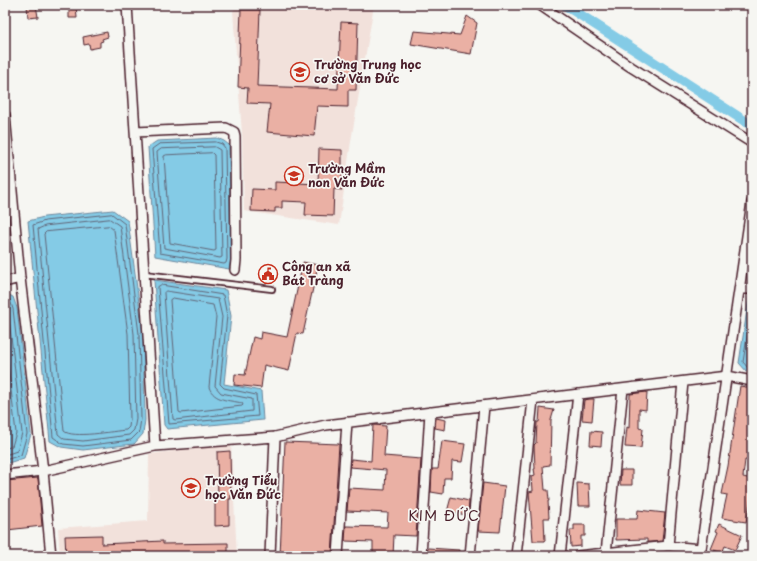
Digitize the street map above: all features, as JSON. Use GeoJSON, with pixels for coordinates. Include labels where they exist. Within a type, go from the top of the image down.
{"type":"FeatureCollection","features":[{"type":"Feature","properties":{"kind":"street"},"geometry":{"type":"LineString","coordinates":[[127,5],[156,446]]}},
{"type":"Feature","properties":{"kind":"street"},"geometry":{"type":"LineString","coordinates":[[540,5],[631,67],[752,143]]}},
{"type":"Feature","properties":{"kind":"street"},"geometry":{"type":"LineString","coordinates":[[5,115],[20,278],[43,470],[51,556]]}},
{"type":"Feature","properties":{"kind":"street"},"geometry":{"type":"LineString","coordinates":[[135,132],[226,128],[234,132],[235,270]]}},
{"type":"Feature","properties":{"kind":"street"},"geometry":{"type":"LineString","coordinates":[[578,556],[668,546],[700,553],[752,202]]}},
{"type":"Feature","properties":{"kind":"street"},"geometry":{"type":"LineString","coordinates":[[5,282],[20,278]]}},
{"type":"Feature","properties":{"kind":"street"},"geometry":{"type":"LineString","coordinates":[[740,289],[752,289]]}},
{"type":"Feature","properties":{"kind":"street"},"geometry":{"type":"LineString","coordinates":[[5,475],[43,470],[156,446],[275,437],[326,425],[347,422],[727,376],[752,381]]}},
{"type":"Feature","properties":{"kind":"street"},"geometry":{"type":"LineString","coordinates":[[668,546],[684,382]]}},
{"type":"Feature","properties":{"kind":"street"},"geometry":{"type":"LineString","coordinates":[[606,553],[623,389]]}},
{"type":"Feature","properties":{"kind":"street"},"geometry":{"type":"LineString","coordinates":[[560,556],[578,394]]}},
{"type":"Feature","properties":{"kind":"street"},"geometry":{"type":"LineString","coordinates":[[516,556],[533,400]]}},
{"type":"Feature","properties":{"kind":"street"},"geometry":{"type":"LineString","coordinates":[[470,556],[484,406]]}},
{"type":"Feature","properties":{"kind":"street"},"geometry":{"type":"LineString","coordinates":[[420,556],[430,412]]}},
{"type":"Feature","properties":{"kind":"street"},"geometry":{"type":"LineString","coordinates":[[338,556],[347,422]]}},
{"type":"Feature","properties":{"kind":"street"},"geometry":{"type":"LineString","coordinates":[[270,556],[275,437]]}},
{"type":"Feature","properties":{"kind":"lane"},"geometry":{"type":"LineString","coordinates":[[144,274],[272,289]]}},
{"type":"Feature","properties":{"kind":"shaded area","name":"Trường Trung học cơ sở Văn Đức"},"geometry":{"type":"Polygon","coordinates":[[[238,5],[374,5],[351,141],[339,225],[244,211],[242,134],[233,11],[238,5]]]}},
{"type":"Feature","properties":{"kind":"shaded area","name":"Trường Tiểu học Văn Đức"},"geometry":{"type":"Polygon","coordinates":[[[231,444],[237,556],[60,556],[58,528],[148,521],[149,454],[231,444]]]}},
{"type":"Feature","properties":{"kind":"water"},"geometry":{"type":"Polygon","coordinates":[[[217,138],[229,145],[231,260],[229,269],[155,256],[148,147],[157,141],[217,138]]]}},
{"type":"Feature","properties":{"kind":"water"},"geometry":{"type":"Polygon","coordinates":[[[113,210],[128,221],[143,333],[145,420],[143,434],[134,444],[83,450],[61,447],[50,441],[28,221],[44,217],[113,210]]]}},
{"type":"Feature","properties":{"kind":"water"},"geometry":{"type":"Polygon","coordinates":[[[154,280],[226,290],[231,316],[224,384],[261,391],[263,420],[167,429],[164,425],[154,280]]]}},
{"type":"Feature","properties":{"kind":"water"},"geometry":{"type":"Polygon","coordinates":[[[5,293],[13,297],[17,308],[31,434],[24,458],[5,464],[5,293]]]}},
{"type":"Feature","properties":{"kind":"water"},"geometry":{"type":"Polygon","coordinates":[[[752,294],[752,373],[747,372],[739,363],[749,297],[752,294]]]}},
{"type":"Feature","properties":{"kind":"building"},"geometry":{"type":"Polygon","coordinates":[[[27,5],[36,5],[38,17],[28,18],[27,5]]]}},
{"type":"Feature","properties":{"kind":"building"},"geometry":{"type":"Polygon","coordinates":[[[69,5],[76,5],[77,18],[69,18],[69,5]]]}},
{"type":"Feature","properties":{"kind":"building"},"geometry":{"type":"Polygon","coordinates":[[[241,10],[260,10],[257,86],[338,89],[341,22],[358,23],[356,90],[348,90],[348,107],[317,106],[314,136],[267,132],[270,104],[247,103],[248,88],[238,87],[241,10]]]}},
{"type":"Feature","properties":{"kind":"building"},"geometry":{"type":"Polygon","coordinates":[[[467,16],[477,23],[471,54],[411,44],[414,31],[460,35],[467,16]]]}},
{"type":"Feature","properties":{"kind":"building"},"geometry":{"type":"Polygon","coordinates":[[[107,32],[108,37],[102,39],[103,41],[100,42],[100,47],[90,49],[89,44],[84,45],[83,37],[107,32]]]}},
{"type":"Feature","properties":{"kind":"building"},"geometry":{"type":"Polygon","coordinates":[[[319,149],[342,150],[342,190],[334,189],[333,216],[305,215],[306,202],[282,201],[282,208],[275,208],[275,212],[251,211],[252,189],[275,190],[275,182],[318,184],[319,149]]]}},
{"type":"Feature","properties":{"kind":"building"},"geometry":{"type":"Polygon","coordinates":[[[303,262],[318,265],[303,334],[297,333],[289,371],[264,365],[261,388],[234,385],[235,374],[245,375],[253,337],[260,339],[261,332],[287,337],[303,262]]]}},
{"type":"Feature","properties":{"kind":"building"},"geometry":{"type":"Polygon","coordinates":[[[740,386],[752,388],[752,461],[745,460],[743,477],[752,479],[752,492],[746,522],[722,518],[727,495],[722,494],[728,466],[740,386]]]}},
{"type":"Feature","properties":{"kind":"building"},"geometry":{"type":"Polygon","coordinates":[[[647,392],[646,410],[639,409],[639,428],[643,429],[641,448],[625,447],[627,427],[629,428],[630,394],[647,392]]]}},
{"type":"Feature","properties":{"kind":"building"},"geometry":{"type":"Polygon","coordinates":[[[594,399],[592,421],[582,420],[584,400],[594,399]]]}},
{"type":"Feature","properties":{"kind":"building"},"geometry":{"type":"Polygon","coordinates":[[[540,408],[554,410],[551,420],[550,465],[543,466],[545,490],[548,490],[549,518],[544,518],[545,541],[533,541],[529,492],[533,491],[532,476],[535,475],[534,445],[536,443],[537,422],[539,422],[540,408]]]}},
{"type":"Feature","properties":{"kind":"building"},"geometry":{"type":"Polygon","coordinates":[[[436,418],[446,420],[445,430],[435,428],[436,418]]]}},
{"type":"Feature","properties":{"kind":"building"},"geometry":{"type":"Polygon","coordinates":[[[373,425],[386,426],[384,456],[421,459],[416,536],[394,535],[393,556],[373,556],[373,542],[345,541],[346,526],[387,527],[388,513],[347,511],[349,488],[385,490],[386,470],[350,467],[351,459],[371,461],[373,425]]]}},
{"type":"Feature","properties":{"kind":"building"},"geometry":{"type":"Polygon","coordinates":[[[591,431],[602,432],[601,446],[590,445],[591,431]]]}},
{"type":"Feature","properties":{"kind":"building"},"geometry":{"type":"Polygon","coordinates":[[[442,441],[465,444],[462,462],[452,461],[451,478],[444,478],[443,494],[431,492],[432,469],[438,469],[442,441]]]}},
{"type":"Feature","properties":{"kind":"building"},"geometry":{"type":"Polygon","coordinates":[[[285,442],[339,444],[332,556],[280,556],[285,442]]]}},
{"type":"Feature","properties":{"kind":"building"},"geometry":{"type":"Polygon","coordinates":[[[230,451],[231,499],[229,499],[229,525],[215,526],[215,498],[218,498],[217,452],[230,451]]]}},
{"type":"Feature","properties":{"kind":"building"},"geometry":{"type":"Polygon","coordinates":[[[621,470],[632,470],[632,485],[620,485],[621,470]]]}},
{"type":"Feature","properties":{"kind":"building"},"geometry":{"type":"Polygon","coordinates":[[[38,478],[42,526],[7,530],[5,481],[38,478]]]}},
{"type":"Feature","properties":{"kind":"building"},"geometry":{"type":"Polygon","coordinates":[[[483,483],[505,486],[500,532],[478,531],[483,483]]]}},
{"type":"Feature","properties":{"kind":"building"},"geometry":{"type":"Polygon","coordinates":[[[577,483],[589,484],[590,506],[578,506],[577,483]]]}},
{"type":"Feature","properties":{"kind":"building"},"geometry":{"type":"Polygon","coordinates":[[[451,497],[469,501],[468,515],[447,512],[451,497]]]}},
{"type":"Feature","properties":{"kind":"building"},"geometry":{"type":"Polygon","coordinates":[[[638,510],[665,513],[662,541],[647,542],[647,539],[616,540],[616,519],[637,519],[638,510]]]}},
{"type":"Feature","properties":{"kind":"building"},"geometry":{"type":"Polygon","coordinates":[[[719,524],[742,535],[735,550],[725,546],[722,553],[711,549],[718,532],[716,531],[719,524]]]}},
{"type":"Feature","properties":{"kind":"building"},"geometry":{"type":"Polygon","coordinates":[[[574,525],[585,525],[585,536],[581,536],[581,546],[571,547],[570,530],[574,530],[574,525]]]}},
{"type":"Feature","properties":{"kind":"building"},"geometry":{"type":"Polygon","coordinates":[[[102,535],[102,544],[163,541],[163,544],[228,543],[228,555],[66,556],[65,536],[102,535]]]}},
{"type":"Feature","properties":{"kind":"building"},"geometry":{"type":"Polygon","coordinates":[[[428,548],[459,550],[459,556],[427,556],[428,548]]]}},
{"type":"Feature","properties":{"kind":"waterway"},"geometry":{"type":"LineString","coordinates":[[565,5],[751,125]]}},
{"type":"Feature","properties":{"kind":"place","name":"Trường Trung học cơ sở Văn Đức"},"geometry":{"type":"Point","coordinates":[300,72]}},
{"type":"Feature","properties":{"kind":"place","name":"Trường Mầm non Văn Đức"},"geometry":{"type":"Point","coordinates":[294,176]}},
{"type":"Feature","properties":{"kind":"place","name":"Công an xã Bát Tràng"},"geometry":{"type":"Point","coordinates":[268,274]}},
{"type":"Feature","properties":{"kind":"place","name":"Trường Tiểu học Văn Đức"},"geometry":{"type":"Point","coordinates":[191,488]}},
{"type":"Feature","properties":{"kind":"district","name":"KIM ĐỨC"},"geometry":{"type":"Point","coordinates":[444,516]}}]}
